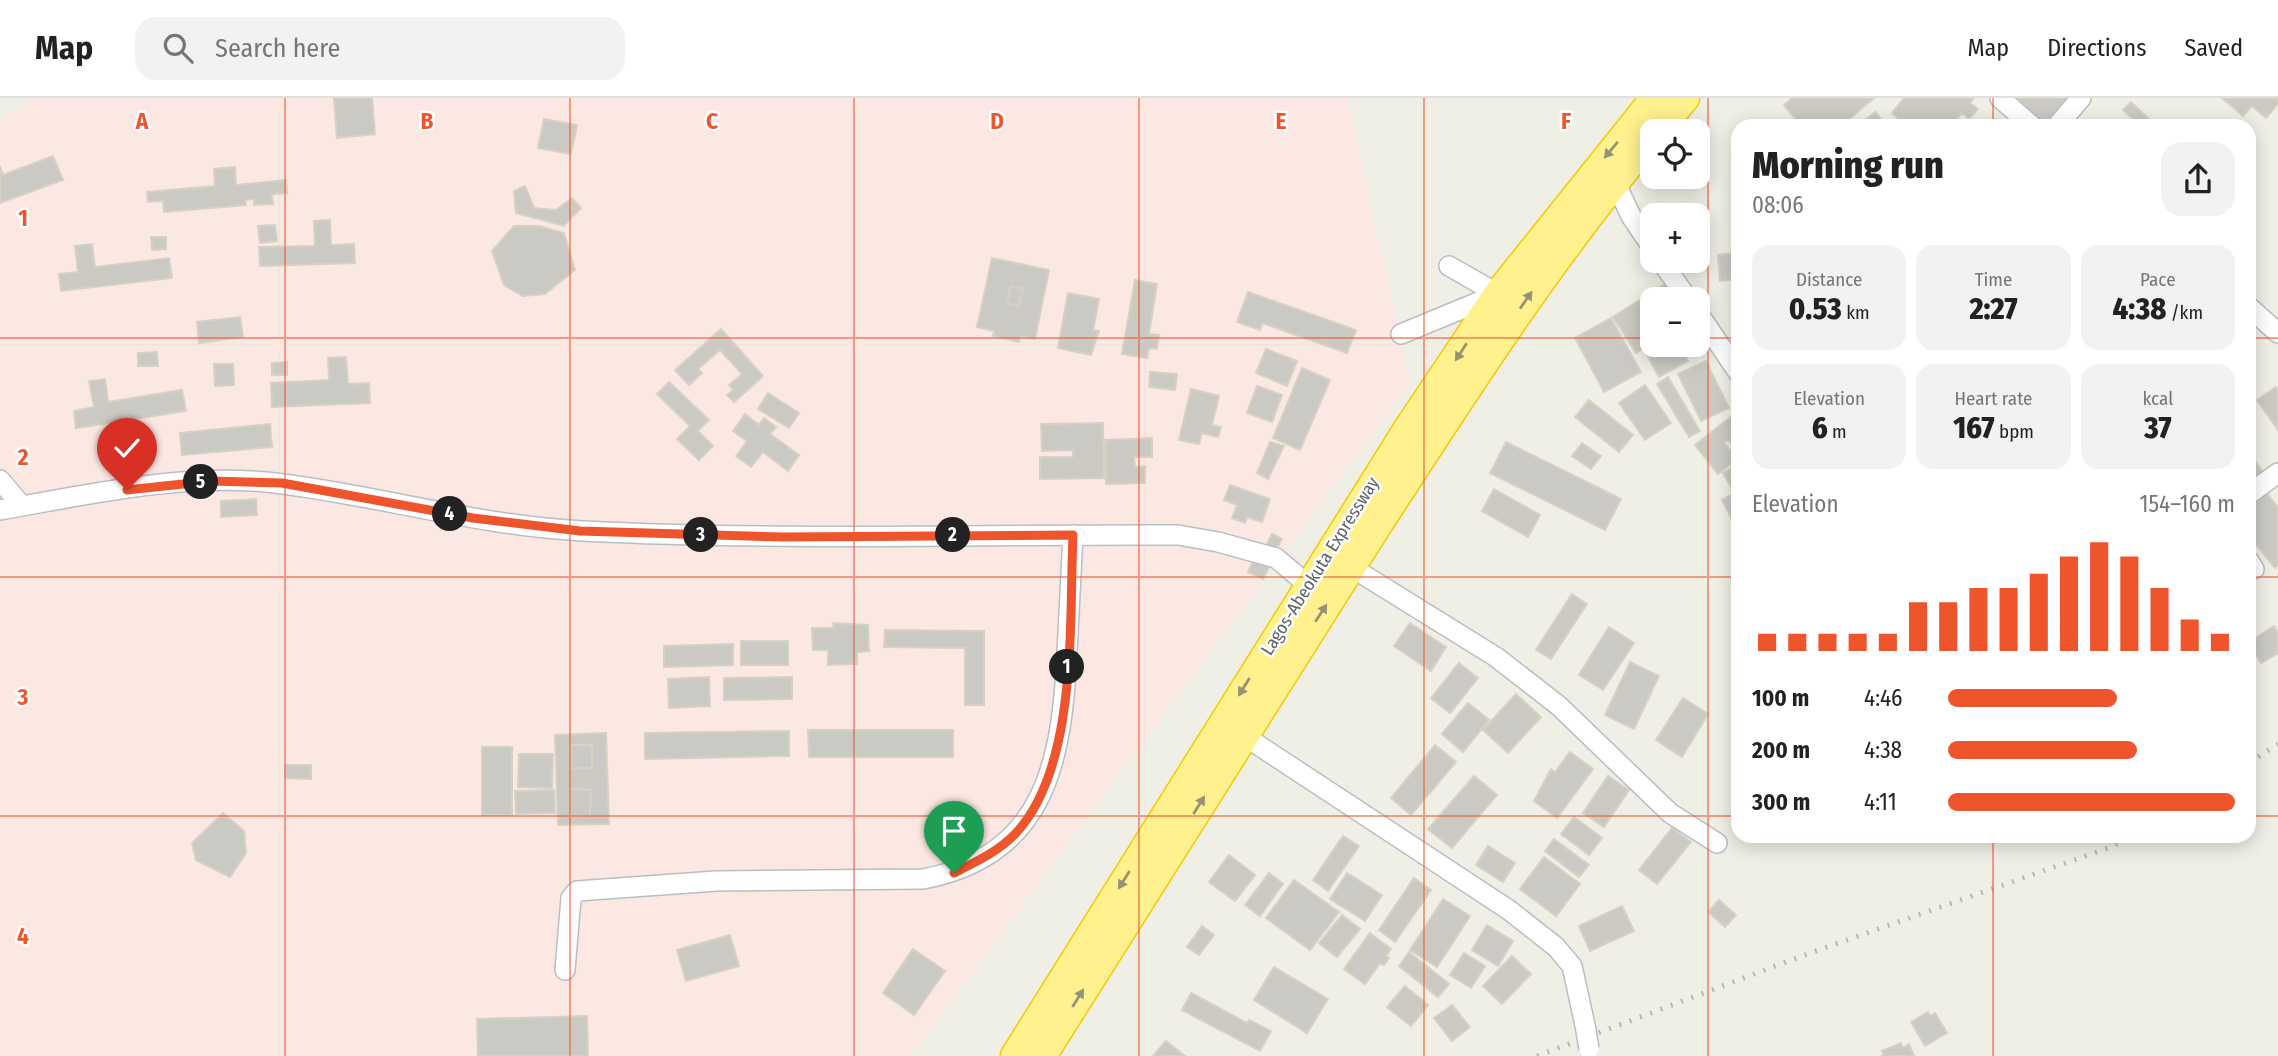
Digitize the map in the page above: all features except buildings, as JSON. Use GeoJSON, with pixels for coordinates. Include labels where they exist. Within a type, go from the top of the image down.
{"type":"FeatureCollection","features":[{"type":"Feature","properties":{"kind":"highway","name":"Lagos-Abeokuta Expressway"},"geometry":{"type":"LineString","coordinates":[[1015,1056],[1307,584],[1498,294],[1655,98]]}},
{"type":"Feature","properties":{"kind":"highway"},"geometry":{"type":"LineString","coordinates":[[1667,119],[1685,98]]}},
{"type":"Feature","properties":{"kind":"highway","name":"Lagos-Abeokuta Expressway"},"geometry":{"type":"LineString","coordinates":[[1042,1056],[1244,732],[1528,295],[1640,152]]}},
{"type":"Feature","properties":{"kind":"street"},"geometry":{"type":"LineString","coordinates":[[2000,98],[2024,119]]}},
{"type":"Feature","properties":{"kind":"street"},"geometry":{"type":"LineString","coordinates":[[2063,119],[2081,98]]}},
{"type":"Feature","properties":{"kind":"street"},"geometry":{"type":"LineString","coordinates":[[1615,183],[1640,229]]}},
{"type":"Feature","properties":{"kind":"street"},"geometry":{"type":"LineString","coordinates":[[1449,265],[1498,294]]}},
{"type":"Feature","properties":{"kind":"street"},"geometry":{"type":"LineString","coordinates":[[1401,334],[1498,294]]}},
{"type":"Feature","properties":{"kind":"street"},"geometry":{"type":"LineString","coordinates":[[2256,313],[2278,333]]}},
{"type":"Feature","properties":{"kind":"street"},"geometry":{"type":"LineString","coordinates":[[1710,331],[1731,362]]}},
{"type":"Feature","properties":{"kind":"street"},"geometry":{"type":"LineString","coordinates":[[2256,489],[2278,473]]}},
{"type":"Feature","properties":{"kind":"street"},"geometry":{"type":"LineString","coordinates":[[0,480],[22,506]]}},
{"type":"Feature","properties":{"kind":"street"},"geometry":{"type":"LineString","coordinates":[[0,510],[211,481],[282,483],[473,518],[580,531],[783,537],[1178,535],[1218,542],[1276,558],[1307,584]]}},
{"type":"Feature","properties":{"kind":"street"},"geometry":{"type":"LineString","coordinates":[[565,970],[571,898],[577,891],[716,881],[923,879],[954,873],[990,855],[1016,833],[1040,801],[1055,761],[1065,713],[1073,535]]}},
{"type":"Feature","properties":{"kind":"street"},"geometry":{"type":"LineString","coordinates":[[1351,567],[1496,657],[1559,706],[1670,813],[1717,843]]}},
{"type":"Feature","properties":{"kind":"street"},"geometry":{"type":"LineString","coordinates":[[1244,732],[1251,741],[1509,910],[1556,947],[1572,966],[1589,1052]]}},
{"type":"Feature","properties":{"kind":"shaded area"},"geometry":{"type":"Polygon","coordinates":[[[38,98],[1347,98],[1410,383],[910,1056],[0,1056],[0,119],[38,98]]]}},
{"type":"Feature","properties":{"kind":"railway"},"geometry":{"type":"LineString","coordinates":[[2256,758],[2278,744]]}},
{"type":"Feature","properties":{"kind":"railway"},"geometry":{"type":"LineString","coordinates":[[1537,1056],[1810,953],[2118,843]]}},
{"type":"Feature","properties":{"kind":"route"},"geometry":{"type":"LineString","coordinates":[[127,490],[211,481],[282,483],[473,518],[580,531],[783,537],[1073,535],[1065,713],[1055,761],[1040,801],[1016,833],[990,855],[954,873]]}}]}
